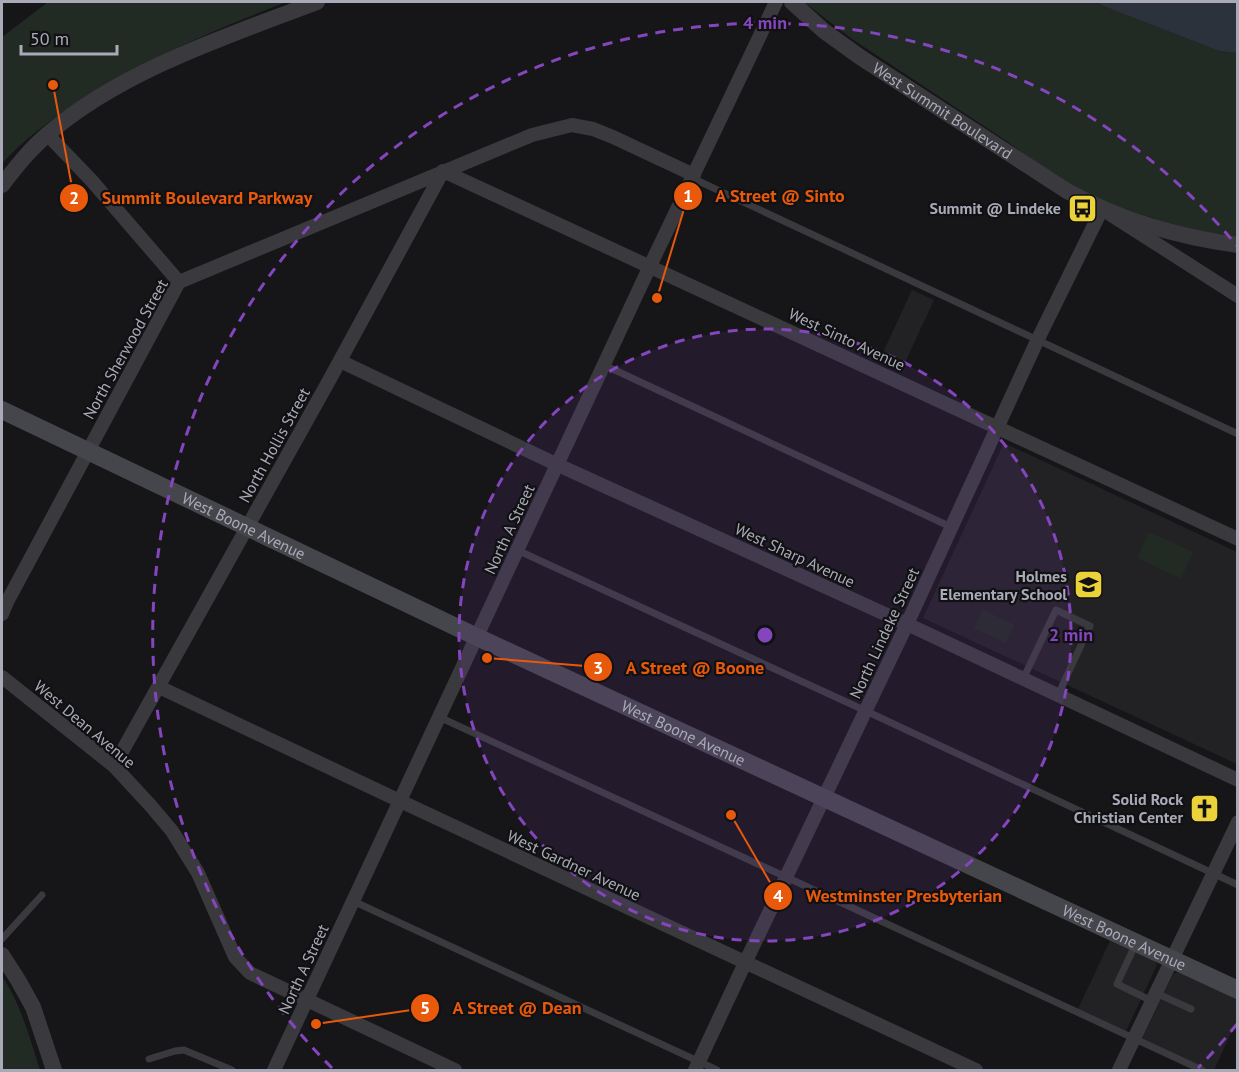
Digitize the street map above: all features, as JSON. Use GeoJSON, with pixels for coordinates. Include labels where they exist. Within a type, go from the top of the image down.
{"type":"FeatureCollection","features":[{"type":"Feature","properties":{"kind":"main road","name":"West Boone Avenue"},"geometry":{"type":"LineString","coordinates":[[2,410],[477,637],[1238,990]]}},
{"type":"Feature","properties":{"kind":"street"},"geometry":{"type":"LineString","coordinates":[[2,185],[20,161],[47,134],[104,94],[210,42],[317,2]]}},
{"type":"Feature","properties":{"kind":"street","name":"North A Street"},"geometry":{"type":"LineString","coordinates":[[274,1071],[650,266],[776,2]]}},
{"type":"Feature","properties":{"kind":"street","name":"West Summit Boulevard"},"geometry":{"type":"LineString","coordinates":[[792,2],[824,31],[860,57],[1067,192],[1102,209],[1151,227],[1207,241],[1238,245]]}},
{"type":"Feature","properties":{"kind":"street","name":"North Sherwood Street"},"geometry":{"type":"LineString","coordinates":[[2,614],[179,282],[532,135],[572,125],[593,129],[613,137],[693,176]]}},
{"type":"Feature","properties":{"kind":"street"},"geometry":{"type":"LineString","coordinates":[[47,134],[92,181],[179,282]]}},
{"type":"Feature","properties":{"kind":"street","name":"West Sinto Avenue"},"geometry":{"type":"LineString","coordinates":[[443,171],[1238,539]]}},
{"type":"Feature","properties":{"kind":"street","name":"North Hollis Street"},"geometry":{"type":"LineString","coordinates":[[114,766],[443,171]]}},
{"type":"Feature","properties":{"kind":"street"},"geometry":{"type":"LineString","coordinates":[[1102,209],[1238,296]]}},
{"type":"Feature","properties":{"kind":"street","name":"North Lindeke Street"},"geometry":{"type":"LineString","coordinates":[[697,1066],[907,624],[1037,341],[1102,209]]}},
{"type":"Feature","properties":{"kind":"street","name":"West Sharp Avenue"},"geometry":{"type":"LineString","coordinates":[[339,361],[1238,780]]}},
{"type":"Feature","properties":{"kind":"street","name":"West Dean Avenue"},"geometry":{"type":"LineString","coordinates":[[2,678],[114,766],[172,831],[198,873],[235,957],[250,973],[454,1071]]}},
{"type":"Feature","properties":{"kind":"street","name":"West Gardner Avenue"},"geometry":{"type":"LineString","coordinates":[[159,687],[976,1071]]}},
{"type":"Feature","properties":{"kind":"street"},"geometry":{"type":"LineString","coordinates":[[1119,1071],[1238,822]]}},
{"type":"Feature","properties":{"kind":"street"},"geometry":{"type":"LineString","coordinates":[[2,955],[33,1007],[54,1071]]}},
{"type":"Feature","properties":{"kind":"lane"},"geometry":{"type":"LineString","coordinates":[[693,176],[1037,341],[1238,434]]}},
{"type":"Feature","properties":{"kind":"lane"},"geometry":{"type":"LineString","coordinates":[[604,365],[951,527]]}},
{"type":"Feature","properties":{"kind":"lane"},"geometry":{"type":"LineString","coordinates":[[517,550],[1238,885]]}},
{"type":"Feature","properties":{"kind":"lane"},"geometry":{"type":"LineString","coordinates":[[1023,679],[1056,610],[1090,626],[1058,695]]}},
{"type":"Feature","properties":{"kind":"lane"},"geometry":{"type":"LineString","coordinates":[[439,717],[1202,1071]]}},
{"type":"Feature","properties":{"kind":"lane"},"geometry":{"type":"LineString","coordinates":[[2,939],[42,895]]}},
{"type":"Feature","properties":{"kind":"lane"},"geometry":{"type":"LineString","coordinates":[[353,901],[697,1066],[717,1071]]}},
{"type":"Feature","properties":{"kind":"lane"},"geometry":{"type":"LineString","coordinates":[[1136,943],[1117,984],[1191,1009]]}},
{"type":"Feature","properties":{"kind":"lane"},"geometry":{"type":"LineString","coordinates":[[149,1059],[184,1050],[232,1071]]}},
{"type":"Feature","properties":{"kind":"shaded area"},"geometry":{"type":"Polygon","coordinates":[[[48,2],[286,2],[168,52],[111,81],[21,144],[2,164],[2,37],[48,2]]]}},
{"type":"Feature","properties":{"kind":"shaded area"},"geometry":{"type":"Polygon","coordinates":[[[804,2],[1096,2],[1219,51],[1237,53],[1237,238],[1193,232],[1105,202],[1071,185],[852,39],[804,2]]]}},
{"type":"Feature","properties":{"kind":"shaded area"},"geometry":{"type":"Polygon","coordinates":[[[1096,2],[1237,2],[1237,53],[1219,51],[1096,2]]]}},
{"type":"Feature","properties":{"kind":"shaded area"},"geometry":{"type":"Polygon","coordinates":[[[912,290],[934,300],[901,371],[879,361],[912,290]]]}},
{"type":"Feature","properties":{"kind":"shaded area","name":"Holmes Elementary School"},"geometry":{"type":"Polygon","coordinates":[[[1004,443],[1237,552],[1237,764],[923,618],[1004,443]]]}},
{"type":"Feature","properties":{"kind":"shaded area"},"geometry":{"type":"Polygon","coordinates":[[[1149,532],[1193,552],[1181,579],[1137,558],[1149,532]]]}},
{"type":"Feature","properties":{"kind":"shaded area"},"geometry":{"type":"Polygon","coordinates":[[[983,610],[1014,625],[1006,643],[974,628],[983,610]]]}},
{"type":"Feature","properties":{"kind":"shaded area"},"geometry":{"type":"Polygon","coordinates":[[[1110,941],[1154,960],[1157,965],[1125,1033],[1077,1011],[1110,941]]]}},
{"type":"Feature","properties":{"kind":"shaded area"},"geometry":{"type":"Polygon","coordinates":[[[1179,972],[1237,999],[1237,1020],[1214,1070],[1205,1070],[1141,1041],[1173,975],[1179,972]]]}},
{"type":"Feature","properties":{"kind":"shaded area"},"geometry":{"type":"Polygon","coordinates":[[[2,976],[20,1010],[40,1070],[2,1070],[2,976]]]}},
{"type":"Feature","properties":{"kind":"place","name":"Summit Boulevard Parkway"},"geometry":{"type":"Point","coordinates":[53,85]}},
{"type":"Feature","properties":{"kind":"place","name":"Summit @ Lindeke"},"geometry":{"type":"Point","coordinates":[1082,208]}},
{"type":"Feature","properties":{"kind":"place","name":"A Street @ Sinto"},"geometry":{"type":"Point","coordinates":[657,298]}},
{"type":"Feature","properties":{"kind":"place","name":"Holmes Elementary School"},"geometry":{"type":"Point","coordinates":[1088,585]}},
{"type":"Feature","properties":{"kind":"place","name":"A Street @ Boone"},"geometry":{"type":"Point","coordinates":[487,658]}},
{"type":"Feature","properties":{"kind":"place","name":"Solid Rock Christian Center"},"geometry":{"type":"Point","coordinates":[1204,808]}},
{"type":"Feature","properties":{"kind":"place","name":"Westminster Presbyterian"},"geometry":{"type":"Point","coordinates":[731,815]}},
{"type":"Feature","properties":{"kind":"place","name":"A Street @ Dean"},"geometry":{"type":"Point","coordinates":[316,1024]}}]}
